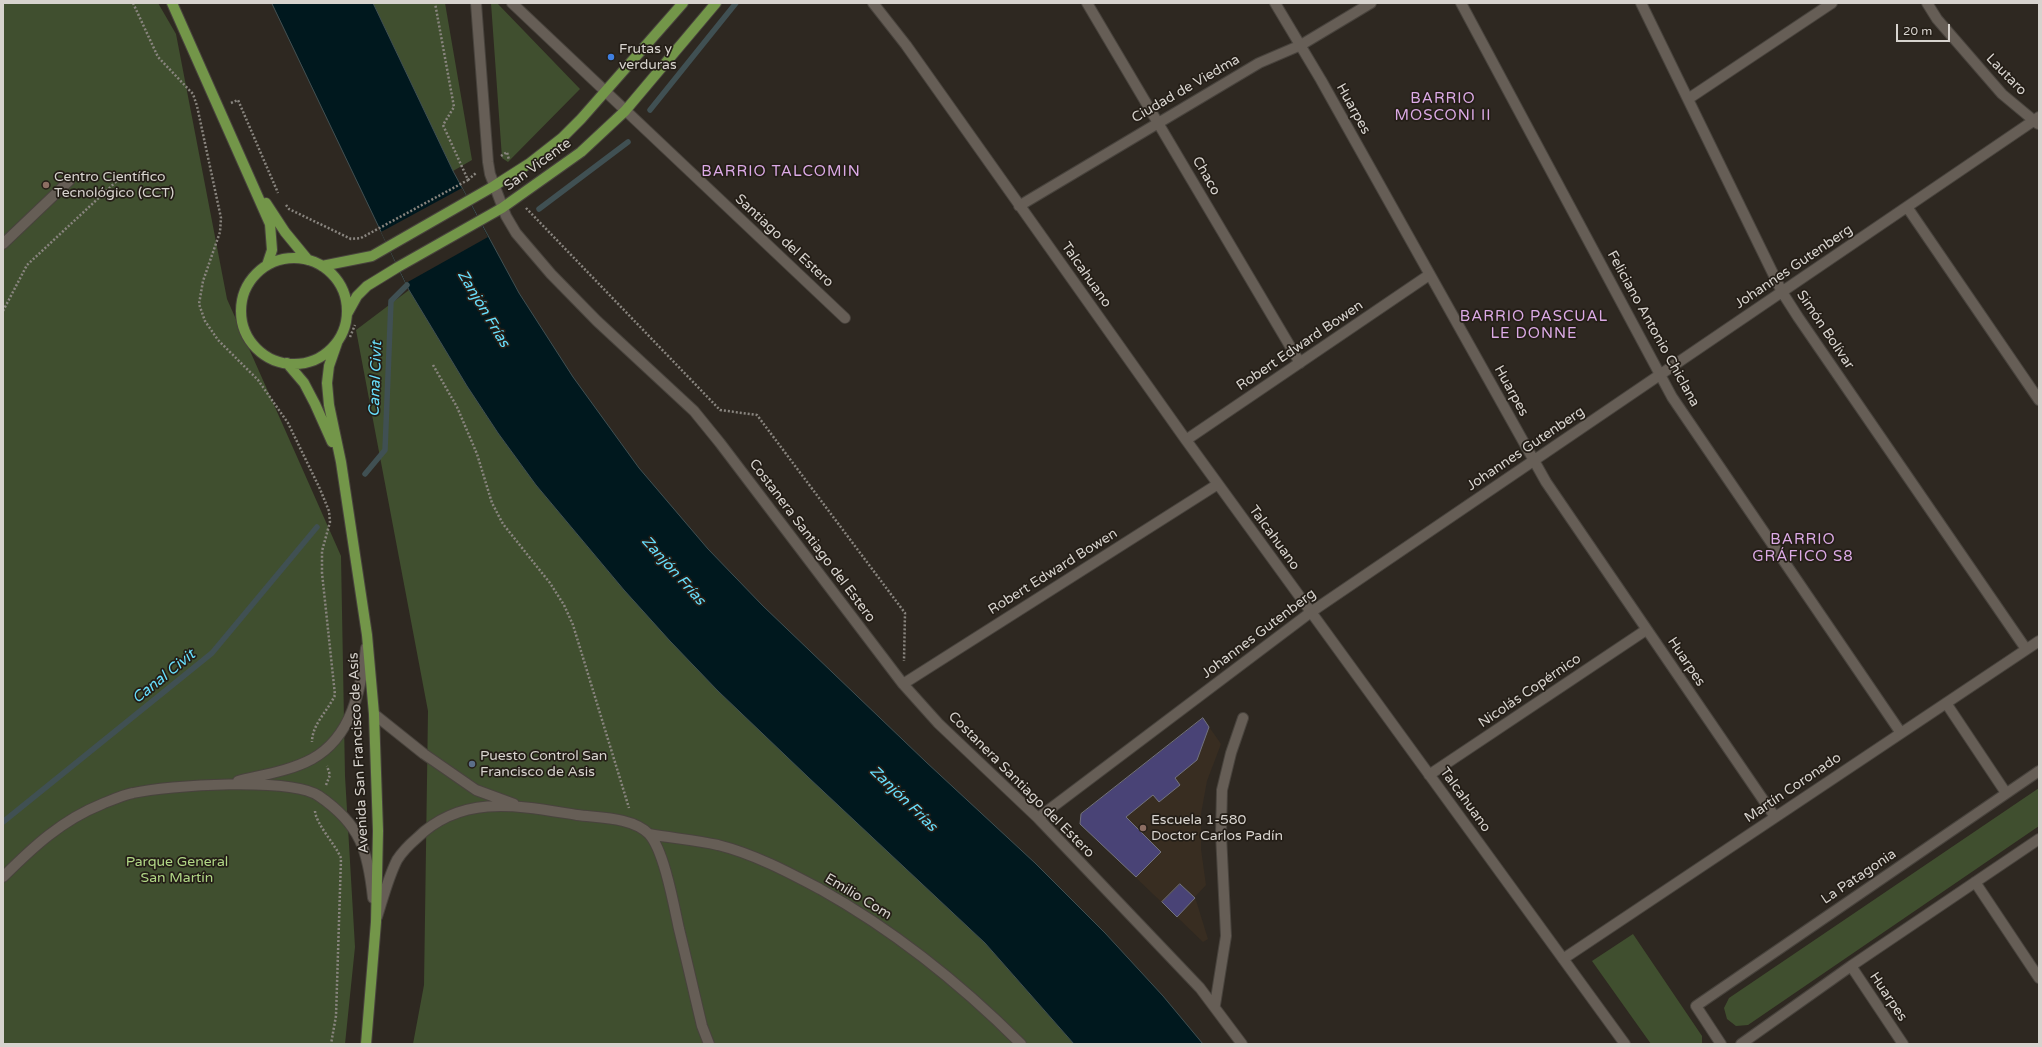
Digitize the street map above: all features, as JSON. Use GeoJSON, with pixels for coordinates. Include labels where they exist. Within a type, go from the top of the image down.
{"type":"FeatureCollection","features":[{"type":"Feature","properties":{"kind":"main road","name":"Avenida San Francisco de Asís"},"geometry":{"type":"LineString","coordinates":[[172,3],[220,108],[270,224],[272,250],[267,266]]}},
{"type":"Feature","properties":{"kind":"main road","name":"San Vicente"},"geometry":{"type":"LineString","coordinates":[[322,266],[364,258],[388,247],[514,174],[562,138],[605,92],[683,3]]}},
{"type":"Feature","properties":{"kind":"main road","name":"San Vicente"},"geometry":{"type":"LineString","coordinates":[[347,314],[357,296],[367,286],[398,266],[502,208],[580,152],[625,111],[716,3]]}},
{"type":"Feature","properties":{"kind":"main road","name":"Avenida San Francisco de Asís"},"geometry":{"type":"LineString","coordinates":[[249,178],[286,232],[308,260]]}},
{"type":"Feature","properties":{"kind":"main road","name":"Avenida San Francisco de Asís"},"geometry":{"type":"LineString","coordinates":[[337,343],[327,353],[315,360],[301,364],[287,363],[271,359],[258,350],[248,337],[243,321],[242,305],[246,289],[255,276],[267,266],[280,260],[293,258],[308,260],[322,266],[333,275],[341,286],[346,300],[347,314],[344,329],[337,343],[329,366],[327,383],[329,405],[341,462],[367,634],[374,714],[378,832],[376,922],[366,1044]]}},
{"type":"Feature","properties":{"kind":"main road","name":"Avenida San Francisco de Asís"},"geometry":{"type":"LineString","coordinates":[[287,363],[304,383],[316,404],[341,462]]}},
{"type":"Feature","properties":{"kind":"street","name":"Costanera Santiago del Estero"},"geometry":{"type":"LineString","coordinates":[[476,3],[488,162],[494,186],[502,208],[516,233],[556,279],[698,416],[903,684],[938,723],[1038,818],[1200,988],[1215,1005],[1242,1044]]}},
{"type":"Feature","properties":{"kind":"street","name":"Santiago del Estero"},"geometry":{"type":"LineString","coordinates":[[512,3],[845,318]]}},
{"type":"Feature","properties":{"kind":"street","name":"Talcahuano"},"geometry":{"type":"LineString","coordinates":[[873,3],[906,45],[1186,440],[1624,1044]]}},
{"type":"Feature","properties":{"kind":"street","name":"Talcahuano"},"geometry":{"type":"LineString","coordinates":[[880,3],[906,45]]}},
{"type":"Feature","properties":{"kind":"street","name":"Chaco"},"geometry":{"type":"LineString","coordinates":[[1087,3],[1300,363]]}},
{"type":"Feature","properties":{"kind":"street","name":"Huarpes"},"geometry":{"type":"LineString","coordinates":[[1275,3],[1301,45],[1546,482],[1775,817]]}},
{"type":"Feature","properties":{"kind":"street","name":"Ciudad de Viedma"},"geometry":{"type":"LineString","coordinates":[[1019,206],[1259,63],[1301,45],[1371,3]]}},
{"type":"Feature","properties":{"kind":"street","name":"Feliciano Antonio Chiclana"},"geometry":{"type":"LineString","coordinates":[[1461,3],[1672,397],[1901,733]]}},
{"type":"Feature","properties":{"kind":"street","name":"Simón Bolívar"},"geometry":{"type":"LineString","coordinates":[[1641,3],[1782,292],[2026,649]]}},
{"type":"Feature","properties":{"kind":"street"},"geometry":{"type":"LineString","coordinates":[[1688,99],[1832,3]]}},
{"type":"Feature","properties":{"kind":"street","name":"Lautaro"},"geometry":{"type":"LineString","coordinates":[[1928,3],[1938,19],[2002,94],[2037,121]]}},
{"type":"Feature","properties":{"kind":"street","name":"Johannes Gutenberg"},"geometry":{"type":"LineString","coordinates":[[1038,818],[1311,612],[1907,206],[2037,121]]}},
{"type":"Feature","properties":{"kind":"street"},"geometry":{"type":"LineString","coordinates":[[3,244],[69,181]]}},
{"type":"Feature","properties":{"kind":"street"},"geometry":{"type":"LineString","coordinates":[[1907,206],[2039,400]]}},
{"type":"Feature","properties":{"kind":"street","name":"Robert Edward Bowen"},"geometry":{"type":"LineString","coordinates":[[1186,440],[1429,275]]}},
{"type":"Feature","properties":{"kind":"street","name":"Robert Edward Bowen"},"geometry":{"type":"LineString","coordinates":[[903,684],[1218,484]]}},
{"type":"Feature","properties":{"kind":"street","name":"Nicolás Copérnico"},"geometry":{"type":"LineString","coordinates":[[1429,775],[1646,630]]}},
{"type":"Feature","properties":{"kind":"street"},"geometry":{"type":"LineString","coordinates":[[3,877],[35,845],[55,830],[102,804],[133,793],[226,784],[278,771],[312,759],[337,739],[348,721],[363,673],[367,634]]}},
{"type":"Feature","properties":{"kind":"street","name":"Martín Coronado"},"geometry":{"type":"LineString","coordinates":[[1563,959],[2039,640]]}},
{"type":"Feature","properties":{"kind":"street"},"geometry":{"type":"LineString","coordinates":[[1946,703],[2006,793]]}},
{"type":"Feature","properties":{"kind":"street"},"geometry":{"type":"LineString","coordinates":[[374,714],[424,754],[476,790],[521,806]]}},
{"type":"Feature","properties":{"kind":"street"},"geometry":{"type":"LineString","coordinates":[[1215,1005],[1226,936],[1221,834],[1222,790],[1231,753],[1243,718]]}},
{"type":"Feature","properties":{"kind":"street","name":"La Patagonia"},"geometry":{"type":"LineString","coordinates":[[1721,1044],[1696,1006],[2039,771]]}},
{"type":"Feature","properties":{"kind":"street"},"geometry":{"type":"LineString","coordinates":[[226,784],[293,788],[318,795],[352,828],[364,846],[370,866],[376,922]]}},
{"type":"Feature","properties":{"kind":"street"},"geometry":{"type":"LineString","coordinates":[[376,922],[390,876],[398,859],[424,831],[441,819],[459,811],[491,806],[521,806]]}},
{"type":"Feature","properties":{"kind":"street","name":"Emilio Com"},"geometry":{"type":"LineString","coordinates":[[521,806],[631,823],[649,834],[718,845],[782,869],[845,903],[908,944],[984,1007],[1021,1044]]}},
{"type":"Feature","properties":{"kind":"street"},"geometry":{"type":"LineString","coordinates":[[649,834],[659,853],[670,888],[702,1026],[709,1044]]}},
{"type":"Feature","properties":{"kind":"street"},"geometry":{"type":"LineString","coordinates":[[1741,1044],[1850,966],[2039,839]]}},
{"type":"Feature","properties":{"kind":"street"},"geometry":{"type":"LineString","coordinates":[[1975,882],[2039,978]]}},
{"type":"Feature","properties":{"kind":"street","name":"Huarpes"},"geometry":{"type":"LineString","coordinates":[[1850,966],[1903,1044]]}},
{"type":"Feature","properties":{"kind":"path"},"geometry":{"type":"LineString","coordinates":[[133,3],[158,57],[193,94],[199,118],[221,218],[220,232],[203,281],[199,304],[205,321],[218,340],[258,380],[288,423],[327,505],[330,522],[322,551],[322,573],[335,695],[312,734],[314,750],[327,765],[330,776],[329,781],[318,795],[314,812],[317,821],[336,845],[341,858],[336,1016],[331,1044]]}},
{"type":"Feature","properties":{"kind":"path"},"geometry":{"type":"LineString","coordinates":[[435,3],[454,107],[444,125],[468,180]]}},
{"type":"Feature","properties":{"kind":"path"},"geometry":{"type":"LineString","coordinates":[[199,118],[238,100],[280,198]]}},
{"type":"Feature","properties":{"kind":"path"},"geometry":{"type":"LineString","coordinates":[[284,203],[289,208],[351,239],[361,238],[460,185],[468,180],[488,162],[507,152],[514,174]]}},
{"type":"Feature","properties":{"kind":"path"},"geometry":{"type":"LineString","coordinates":[[3,311],[28,266],[120,178]]}},
{"type":"Feature","properties":{"kind":"path"},"geometry":{"type":"LineString","coordinates":[[521,195],[523,204],[529,211],[720,410],[757,414],[905,614],[903,684]]}},
{"type":"Feature","properties":{"kind":"path"},"geometry":{"type":"LineString","coordinates":[[349,339],[358,318]]}},
{"type":"Feature","properties":{"kind":"path"},"geometry":{"type":"LineString","coordinates":[[433,365],[457,407],[478,454],[492,503],[503,524],[550,583],[564,605],[573,625],[634,826]]}},
{"type":"Feature","properties":{"kind":"path"},"geometry":{"type":"LineString","coordinates":[[327,505],[348,506]]}},
{"type":"Feature","properties":{"kind":"shaded area","name":"Escuela 1-580 Doctor Carlos Padín"},"geometry":{"type":"Polygon","coordinates":[[[1203,718],[1221,744],[1207,781],[1201,814],[1201,849],[1206,885],[1195,897],[1208,939],[1203,942],[1080,824],[1081,814],[1203,718]]]}},
{"type":"Feature","properties":{"kind":"green space","name":"Parque General San Martín"},"geometry":{"type":"Polygon","coordinates":[[[3,3],[158,3],[176,34],[227,299],[341,556],[345,776],[355,947],[345,1044],[3,1044],[3,3]]]}},
{"type":"Feature","properties":{"kind":"green space"},"geometry":{"type":"Polygon","coordinates":[[[373,3],[445,3],[472,160],[453,171],[373,3]]]}},
{"type":"Feature","properties":{"kind":"green space"},"geometry":{"type":"Polygon","coordinates":[[[491,3],[497,3],[580,89],[508,162],[502,158],[491,3]]]}},
{"type":"Feature","properties":{"kind":"green space"},"geometry":{"type":"Polygon","coordinates":[[[409,290],[467,386],[498,433],[536,485],[624,590],[718,691],[985,943],[1074,1044],[413,1044],[424,985],[428,711],[356,330],[409,290]]]}},
{"type":"Feature","properties":{"kind":"green space"},"geometry":{"type":"Polygon","coordinates":[[[2039,788],[2039,826],[1748,1025],[1736,1026],[1727,1019],[1724,1008],[1729,998],[2039,788]]]}},
{"type":"Feature","properties":{"kind":"green space"},"geometry":{"type":"Polygon","coordinates":[[[1633,934],[1702,1036],[1702,1044],[1651,1044],[1592,961],[1633,934]]]}},
{"type":"Feature","properties":{"kind":"water","name":"Zanjón Frías"},"geometry":{"type":"Polygon","coordinates":[[[272,3],[373,3],[453,171],[519,293],[573,377],[639,468],[708,549],[763,606],[926,762],[1035,863],[1105,933],[1163,996],[1203,1044],[1074,1044],[985,943],[718,691],[624,590],[536,485],[498,433],[467,386],[409,290],[272,3]]]}},
{"type":"Feature","properties":{"kind":"pier"},"geometry":{"type":"Polygon","coordinates":[[[462,188],[488,237],[406,283],[381,232],[462,188]]]}},
{"type":"Feature","properties":{"kind":"building"},"geometry":{"type":"Polygon","coordinates":[[[1203,718],[1209,727],[1197,760],[1175,778],[1180,785],[1159,802],[1153,795],[1126,817],[1161,852],[1136,877],[1080,824],[1081,814],[1203,718]]]}},
{"type":"Feature","properties":{"kind":"building"},"geometry":{"type":"Polygon","coordinates":[[[1180,884],[1195,898],[1177,917],[1162,902],[1180,884]]]}},
{"type":"Feature","properties":{"kind":"waterway","name":"Canal Civit"},"geometry":{"type":"LineString","coordinates":[[650,110],[736,3]]}},
{"type":"Feature","properties":{"kind":"waterway","name":"Canal Civit"},"geometry":{"type":"LineString","coordinates":[[539,209],[628,142]]}},
{"type":"Feature","properties":{"kind":"waterway","name":"Canal Civit"},"geometry":{"type":"LineString","coordinates":[[365,474],[385,450],[391,301],[407,285]]}},
{"type":"Feature","properties":{"kind":"waterway","name":"Canal Civit"},"geometry":{"type":"LineString","coordinates":[[3,822],[212,653],[317,527]]}},
{"type":"Feature","properties":{"kind":"place","name":"Frutas y verduras"},"geometry":{"type":"Point","coordinates":[611,57]}},
{"type":"Feature","properties":{"kind":"place","name":"Centro Científico Tecnológico (CCT)"},"geometry":{"type":"Point","coordinates":[46,185]}},
{"type":"Feature","properties":{"kind":"place","name":"Puesto Control San Francisco de Asis"},"geometry":{"type":"Point","coordinates":[472,764]}},
{"type":"Feature","properties":{"kind":"place","name":"Escuela 1-580 Doctor Carlos Padín"},"geometry":{"type":"Point","coordinates":[1143,828]}},
{"type":"Feature","properties":{"kind":"district","name":"BARRIO MOSCONI II"},"geometry":{"type":"Point","coordinates":[1443,108]}},
{"type":"Feature","properties":{"kind":"district","name":"BARRIO TALCOMIN"},"geometry":{"type":"Point","coordinates":[781,172]}},
{"type":"Feature","properties":{"kind":"district","name":"BARRIO PASCUAL LE DONNE"},"geometry":{"type":"Point","coordinates":[1534,326]}},
{"type":"Feature","properties":{"kind":"district","name":"BARRIO GRÁFICO S8"},"geometry":{"type":"Point","coordinates":[1803,548]}}]}
